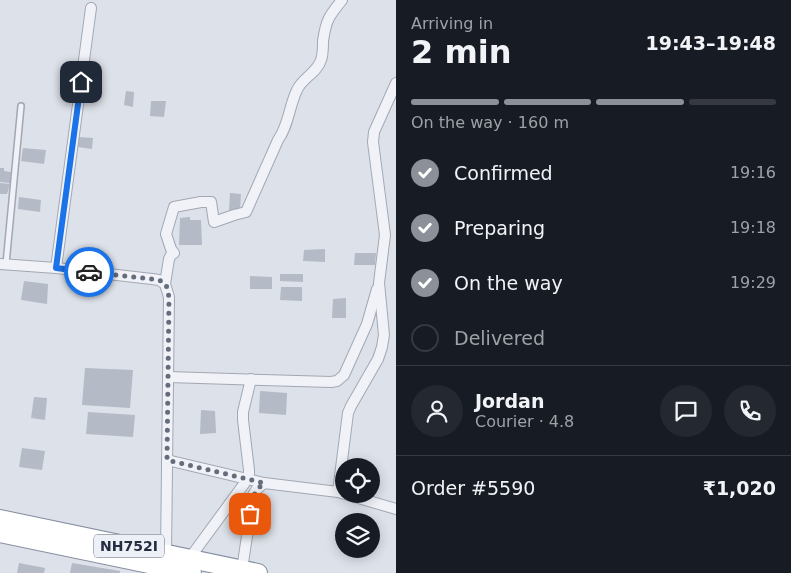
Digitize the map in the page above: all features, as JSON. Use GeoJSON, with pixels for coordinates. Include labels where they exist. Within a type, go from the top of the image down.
{"type":"FeatureCollection","features":[{"type":"Feature","properties":{"kind":"highway","name":"NH752I"},"geometry":{"type":"LineString","coordinates":[[0,519],[166,554],[191,566]]}},
{"type":"Feature","properties":{"kind":"highway","name":"NH752I"},"geometry":{"type":"LineString","coordinates":[[0,533],[191,566],[250,571]]}},
{"type":"Feature","properties":{"kind":"street"},"geometry":{"type":"LineString","coordinates":[[166,554],[169,297],[166,284],[169,259],[174,253],[166,234],[174,207],[211,202],[214,222],[246,212],[284,130],[297,90],[301,83],[314,72],[321,60],[327,21],[342,0]]}},
{"type":"Feature","properties":{"kind":"street"},"geometry":{"type":"LineString","coordinates":[[56,268],[91,8]]}},
{"type":"Feature","properties":{"kind":"street"},"geometry":{"type":"LineString","coordinates":[[168,376],[331,382],[337,381],[344,375],[367,324],[379,283],[385,235],[372,142],[374,132],[396,83]]}},
{"type":"Feature","properties":{"kind":"street"},"geometry":{"type":"LineString","coordinates":[[3,264],[152,279],[166,284]]}},
{"type":"Feature","properties":{"kind":"street"},"geometry":{"type":"LineString","coordinates":[[342,458],[348,413],[378,359],[382,347],[384,335],[379,283]]}},
{"type":"Feature","properties":{"kind":"street"},"geometry":{"type":"LineString","coordinates":[[191,566],[249,474],[243,412],[251,379]]}},
{"type":"Feature","properties":{"kind":"street"},"geometry":{"type":"LineString","coordinates":[[167,460],[264,483],[335,492]]}},
{"type":"Feature","properties":{"kind":"street"},"geometry":{"type":"LineString","coordinates":[[250,571],[253,495],[264,483]]}},
{"type":"Feature","properties":{"kind":"street"},"geometry":{"type":"LineString","coordinates":[[376,503],[396,509]]}},
{"type":"Feature","properties":{"kind":"lane"},"geometry":{"type":"LineString","coordinates":[[3,264],[21,106]]}},
{"type":"Feature","properties":{"kind":"building"},"geometry":{"type":"Polygon","coordinates":[[[126,91],[134,92],[133,107],[124,105],[126,91]]]}},
{"type":"Feature","properties":{"kind":"building"},"geometry":{"type":"Polygon","coordinates":[[[151,101],[166,101],[164,117],[150,116],[151,101]]]}},
{"type":"Feature","properties":{"kind":"building"},"geometry":{"type":"Polygon","coordinates":[[[79,137],[93,138],[92,149],[78,147],[79,137]]]}},
{"type":"Feature","properties":{"kind":"building"},"geometry":{"type":"Polygon","coordinates":[[[23,148],[46,150],[44,164],[21,161],[23,148]]]}},
{"type":"Feature","properties":{"kind":"building"},"geometry":{"type":"Polygon","coordinates":[[[0,168],[11,172],[10,183],[0,182],[0,168]]]}},
{"type":"Feature","properties":{"kind":"building"},"geometry":{"type":"Polygon","coordinates":[[[0,183],[10,184],[7,194],[0,194],[0,183]]]}},
{"type":"Feature","properties":{"kind":"building"},"geometry":{"type":"Polygon","coordinates":[[[230,193],[241,194],[240,211],[229,210],[230,193]]]}},
{"type":"Feature","properties":{"kind":"building"},"geometry":{"type":"Polygon","coordinates":[[[19,197],[41,200],[40,212],[18,209],[19,197]]]}},
{"type":"Feature","properties":{"kind":"building"},"geometry":{"type":"Polygon","coordinates":[[[190,217],[190,220],[201,220],[202,245],[179,245],[180,218],[190,217]]]}},
{"type":"Feature","properties":{"kind":"building"},"geometry":{"type":"Polygon","coordinates":[[[325,249],[325,262],[303,261],[304,250],[325,249]]]}},
{"type":"Feature","properties":{"kind":"building"},"geometry":{"type":"Polygon","coordinates":[[[355,253],[376,253],[375,265],[354,265],[355,253]]]}},
{"type":"Feature","properties":{"kind":"building"},"geometry":{"type":"Polygon","coordinates":[[[280,274],[303,274],[303,282],[280,281],[280,274]]]}},
{"type":"Feature","properties":{"kind":"building"},"geometry":{"type":"Polygon","coordinates":[[[250,276],[272,277],[272,289],[250,289],[250,276]]]}},
{"type":"Feature","properties":{"kind":"building"},"geometry":{"type":"Polygon","coordinates":[[[24,281],[48,284],[47,304],[21,300],[24,281]]]}},
{"type":"Feature","properties":{"kind":"building"},"geometry":{"type":"Polygon","coordinates":[[[281,287],[302,287],[302,301],[280,300],[281,287]]]}},
{"type":"Feature","properties":{"kind":"building"},"geometry":{"type":"Polygon","coordinates":[[[346,298],[346,318],[332,318],[333,299],[346,298]]]}},
{"type":"Feature","properties":{"kind":"building"},"geometry":{"type":"Polygon","coordinates":[[[85,368],[133,370],[130,408],[82,405],[85,368]]]}},
{"type":"Feature","properties":{"kind":"building"},"geometry":{"type":"Polygon","coordinates":[[[260,391],[287,393],[286,415],[259,413],[260,391]]]}},
{"type":"Feature","properties":{"kind":"building"},"geometry":{"type":"Polygon","coordinates":[[[34,397],[47,398],[45,420],[31,418],[34,397]]]}},
{"type":"Feature","properties":{"kind":"building"},"geometry":{"type":"Polygon","coordinates":[[[201,410],[215,411],[216,433],[200,434],[201,410]]]}},
{"type":"Feature","properties":{"kind":"building"},"geometry":{"type":"Polygon","coordinates":[[[88,412],[135,415],[133,437],[86,434],[88,412]]]}},
{"type":"Feature","properties":{"kind":"building"},"geometry":{"type":"Polygon","coordinates":[[[22,448],[45,451],[42,470],[19,467],[22,448]]]}},
{"type":"Feature","properties":{"kind":"building"},"geometry":{"type":"Polygon","coordinates":[[[19,563],[45,568],[44,573],[17,573],[19,563]]]}},
{"type":"Feature","properties":{"kind":"building"},"geometry":{"type":"Polygon","coordinates":[[[72,563],[120,571],[120,573],[70,573],[72,563]]]}},
{"type":"Feature","properties":{"kind":"way so far"},"geometry":{"type":"LineString","coordinates":[[89,272],[159,280],[166,284],[169,297],[167,460],[264,483],[253,495],[250,514]]}},
{"type":"Feature","properties":{"kind":"route"},"geometry":{"type":"LineString","coordinates":[[81,82],[56,268],[89,272]]}}]}
